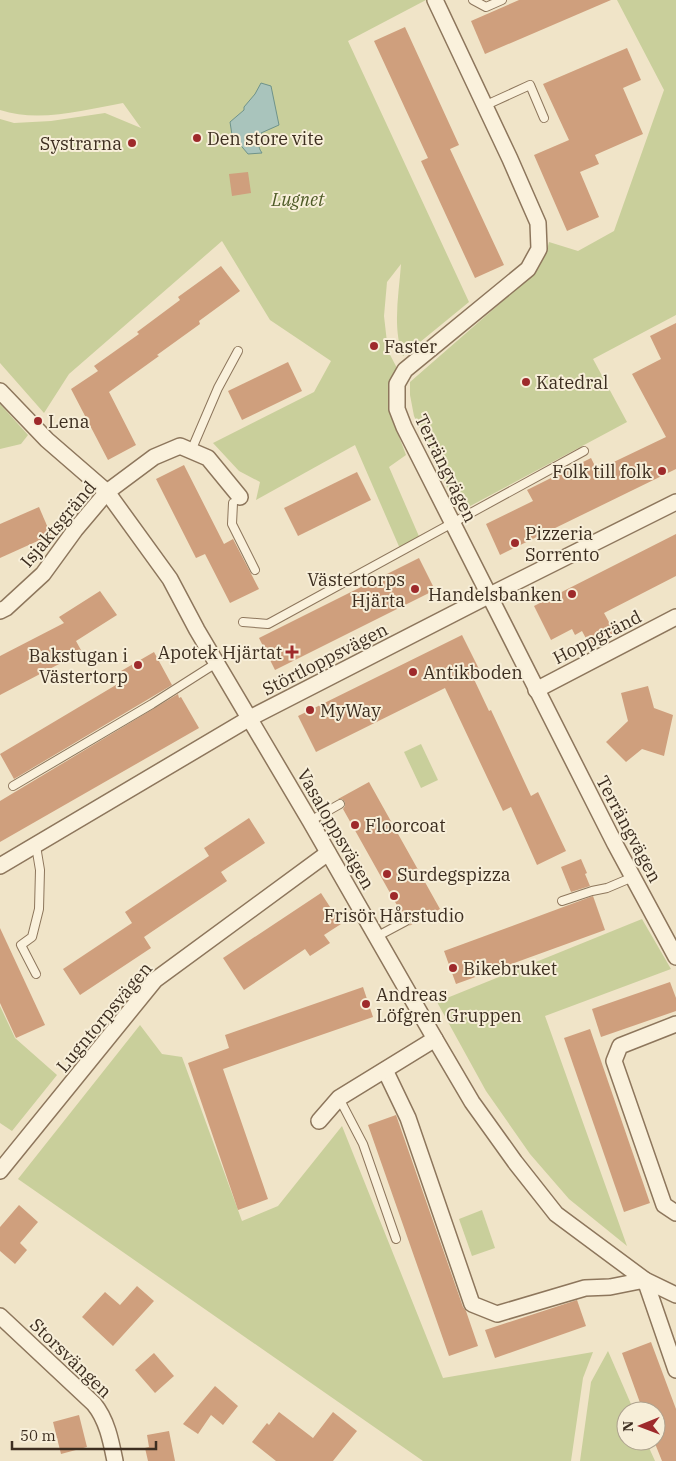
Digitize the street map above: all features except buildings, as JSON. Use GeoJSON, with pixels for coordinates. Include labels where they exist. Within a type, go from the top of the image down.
{"type":"FeatureCollection","features":[{"type":"Feature","properties":{"kind":"street","name":"Terrängvägen"},"geometry":{"type":"LineString","coordinates":[[435,0],[510,158],[538,223],[539,249],[528,269],[405,370],[397,384],[397,409],[404,427],[488,596],[676,957]]}},
{"type":"Feature","properties":{"kind":"street","name":"Vasaloppsvägen"},"geometry":{"type":"LineString","coordinates":[[0,391],[47,440],[107,492],[170,579],[197,630],[218,662],[472,1102],[515,1162],[556,1214],[644,1280],[676,1295]]}},
{"type":"Feature","properties":{"kind":"street","name":"Isjaktsgränd"},"geometry":{"type":"LineString","coordinates":[[0,611],[6,608],[43,574],[75,530],[107,492],[154,457],[180,446],[208,458],[237,500]]}},
{"type":"Feature","properties":{"kind":"street","name":"Störtloppsvägen"},"geometry":{"type":"LineString","coordinates":[[0,866],[250,718],[676,502]]}},
{"type":"Feature","properties":{"kind":"street","name":"Hoppgränd"},"geometry":{"type":"LineString","coordinates":[[536,690],[676,617]]}},
{"type":"Feature","properties":{"kind":"street","name":"Lugntorpsvägen"},"geometry":{"type":"LineString","coordinates":[[0,1172],[155,980],[328,853]]}},
{"type":"Feature","properties":{"kind":"street"},"geometry":{"type":"LineString","coordinates":[[676,1024],[620,1046],[614,1061],[664,1205],[676,1213]]}},
{"type":"Feature","properties":{"kind":"street"},"geometry":{"type":"LineString","coordinates":[[319,1121],[340,1098],[435,1039]]}},
{"type":"Feature","properties":{"kind":"street"},"geometry":{"type":"LineString","coordinates":[[384,1070],[408,1118],[472,1304],[497,1314],[585,1288],[610,1287],[644,1280],[676,1370]]}},
{"type":"Feature","properties":{"kind":"street","name":"Storsvängen"},"geometry":{"type":"LineString","coordinates":[[0,1316],[101,1412],[115,1461]]}},
{"type":"Feature","properties":{"kind":"lane"},"geometry":{"type":"LineString","coordinates":[[473,0],[486,7],[502,0]]}},
{"type":"Feature","properties":{"kind":"lane"},"geometry":{"type":"LineString","coordinates":[[484,106],[530,85],[544,118]]}},
{"type":"Feature","properties":{"kind":"lane"},"geometry":{"type":"LineString","coordinates":[[191,451],[218,388],[238,351]]}},
{"type":"Feature","properties":{"kind":"lane"},"geometry":{"type":"LineString","coordinates":[[243,622],[268,624],[584,451]]}},
{"type":"Feature","properties":{"kind":"lane"},"geometry":{"type":"LineString","coordinates":[[237,500],[232,524],[255,570]]}},
{"type":"Feature","properties":{"kind":"lane"},"geometry":{"type":"LineString","coordinates":[[13,786],[152,704],[218,662]]}},
{"type":"Feature","properties":{"kind":"lane"},"geometry":{"type":"LineString","coordinates":[[310,821],[340,804]]}},
{"type":"Feature","properties":{"kind":"lane"},"geometry":{"type":"LineString","coordinates":[[36,846],[40,870],[40,909],[32,937],[21,945],[36,974]]}},
{"type":"Feature","properties":{"kind":"lane"},"geometry":{"type":"LineString","coordinates":[[562,901],[607,888],[633,877]]}},
{"type":"Feature","properties":{"kind":"lane"},"geometry":{"type":"LineString","coordinates":[[376,937],[406,921]]}},
{"type":"Feature","properties":{"kind":"lane"},"geometry":{"type":"LineString","coordinates":[[340,1098],[363,1144],[396,1239]]}},
{"type":"Feature","properties":{"kind":"green space","name":"Lugnet"},"geometry":{"type":"Polygon","coordinates":[[[0,0],[426,0],[348,41],[469,302],[403,356],[397,322],[401,264],[387,282],[384,316],[388,351],[398,370],[389,390],[391,415],[406,455],[389,467],[421,541],[401,551],[355,445],[256,500],[260,482],[239,471],[213,443],[314,392],[331,361],[270,320],[222,241],[69,374],[44,413],[0,363],[0,119],[14,123],[51,121],[105,113],[141,128],[123,103],[77,112],[46,115],[15,114],[0,110],[0,0]]]}},
{"type":"Feature","properties":{"kind":"green space"},"geometry":{"type":"Polygon","coordinates":[[[617,0],[676,0],[676,315],[593,359],[627,422],[459,512],[414,416],[410,395],[410,382],[536,272],[546,254],[549,242],[578,251],[614,231],[664,90],[617,0]]]}},
{"type":"Feature","properties":{"kind":"green space"},"geometry":{"type":"Polygon","coordinates":[[[0,404],[28,435],[21,444],[0,449],[0,404]]]}},
{"type":"Feature","properties":{"kind":"green space"},"geometry":{"type":"Polygon","coordinates":[[[421,744],[438,780],[421,788],[404,752],[421,744]]]}},
{"type":"Feature","properties":{"kind":"green space"},"geometry":{"type":"Polygon","coordinates":[[[642,919],[671,969],[545,1016],[627,1246],[569,1199],[530,1154],[486,1091],[437,1002],[642,919]]]}},
{"type":"Feature","properties":{"kind":"green space"},"geometry":{"type":"Polygon","coordinates":[[[0,1006],[15,1038],[57,1075],[12,1131],[0,1123],[0,1006]]]}},
{"type":"Feature","properties":{"kind":"green space"},"geometry":{"type":"Polygon","coordinates":[[[140,1025],[162,1054],[182,1057],[242,1221],[278,1206],[342,1126],[443,1378],[593,1352],[583,1378],[571,1461],[423,1461],[18,1179],[140,1025]]]}},
{"type":"Feature","properties":{"kind":"green space"},"geometry":{"type":"Polygon","coordinates":[[[482,1210],[495,1248],[472,1256],[459,1219],[482,1210]]]}},
{"type":"Feature","properties":{"kind":"green space"},"geometry":{"type":"Polygon","coordinates":[[[608,1351],[630,1401],[616,1401],[616,1451],[650,1451],[655,1461],[580,1461],[591,1382],[608,1351]]]}},
{"type":"Feature","properties":{"kind":"water"},"geometry":{"type":"Polygon","coordinates":[[[261,83],[271,86],[279,125],[261,133],[262,136],[259,144],[262,153],[248,154],[232,135],[230,122],[244,110],[244,107],[261,83]]]}},
{"type":"Feature","properties":{"kind":"place","name":"Den store vite"},"geometry":{"type":"Point","coordinates":[197,138]}},
{"type":"Feature","properties":{"kind":"place","name":"Systrarna"},"geometry":{"type":"Point","coordinates":[132,143]}},
{"type":"Feature","properties":{"kind":"place","name":"Faster"},"geometry":{"type":"Point","coordinates":[374,346]}},
{"type":"Feature","properties":{"kind":"place","name":"Katedral"},"geometry":{"type":"Point","coordinates":[526,382]}},
{"type":"Feature","properties":{"kind":"place","name":"Lena"},"geometry":{"type":"Point","coordinates":[38,421]}},
{"type":"Feature","properties":{"kind":"place","name":"Folk till folk"},"geometry":{"type":"Point","coordinates":[662,471]}},
{"type":"Feature","properties":{"kind":"place","name":"Pizzeria Sorrento"},"geometry":{"type":"Point","coordinates":[515,543]}},
{"type":"Feature","properties":{"kind":"place","name":"Västertorps Hjärta"},"geometry":{"type":"Point","coordinates":[415,589]}},
{"type":"Feature","properties":{"kind":"place","name":"Handelsbanken"},"geometry":{"type":"Point","coordinates":[572,594]}},
{"type":"Feature","properties":{"kind":"place","name":"Apotek Hjärtat"},"geometry":{"type":"Point","coordinates":[292,652]}},
{"type":"Feature","properties":{"kind":"place","name":"Bakstugan i Västertorp"},"geometry":{"type":"Point","coordinates":[138,665]}},
{"type":"Feature","properties":{"kind":"place","name":"Antikboden"},"geometry":{"type":"Point","coordinates":[413,672]}},
{"type":"Feature","properties":{"kind":"place","name":"MyWay"},"geometry":{"type":"Point","coordinates":[310,710]}},
{"type":"Feature","properties":{"kind":"place","name":"Floorcoat"},"geometry":{"type":"Point","coordinates":[355,825]}},
{"type":"Feature","properties":{"kind":"place","name":"Surdegspizza"},"geometry":{"type":"Point","coordinates":[387,874]}},
{"type":"Feature","properties":{"kind":"place","name":"Frisör Hårstudio"},"geometry":{"type":"Point","coordinates":[394,896]}},
{"type":"Feature","properties":{"kind":"place","name":"Bikebruket"},"geometry":{"type":"Point","coordinates":[453,968]}},
{"type":"Feature","properties":{"kind":"place","name":"Andreas Löfgren Gruppen"},"geometry":{"type":"Point","coordinates":[366,1004]}}]}
